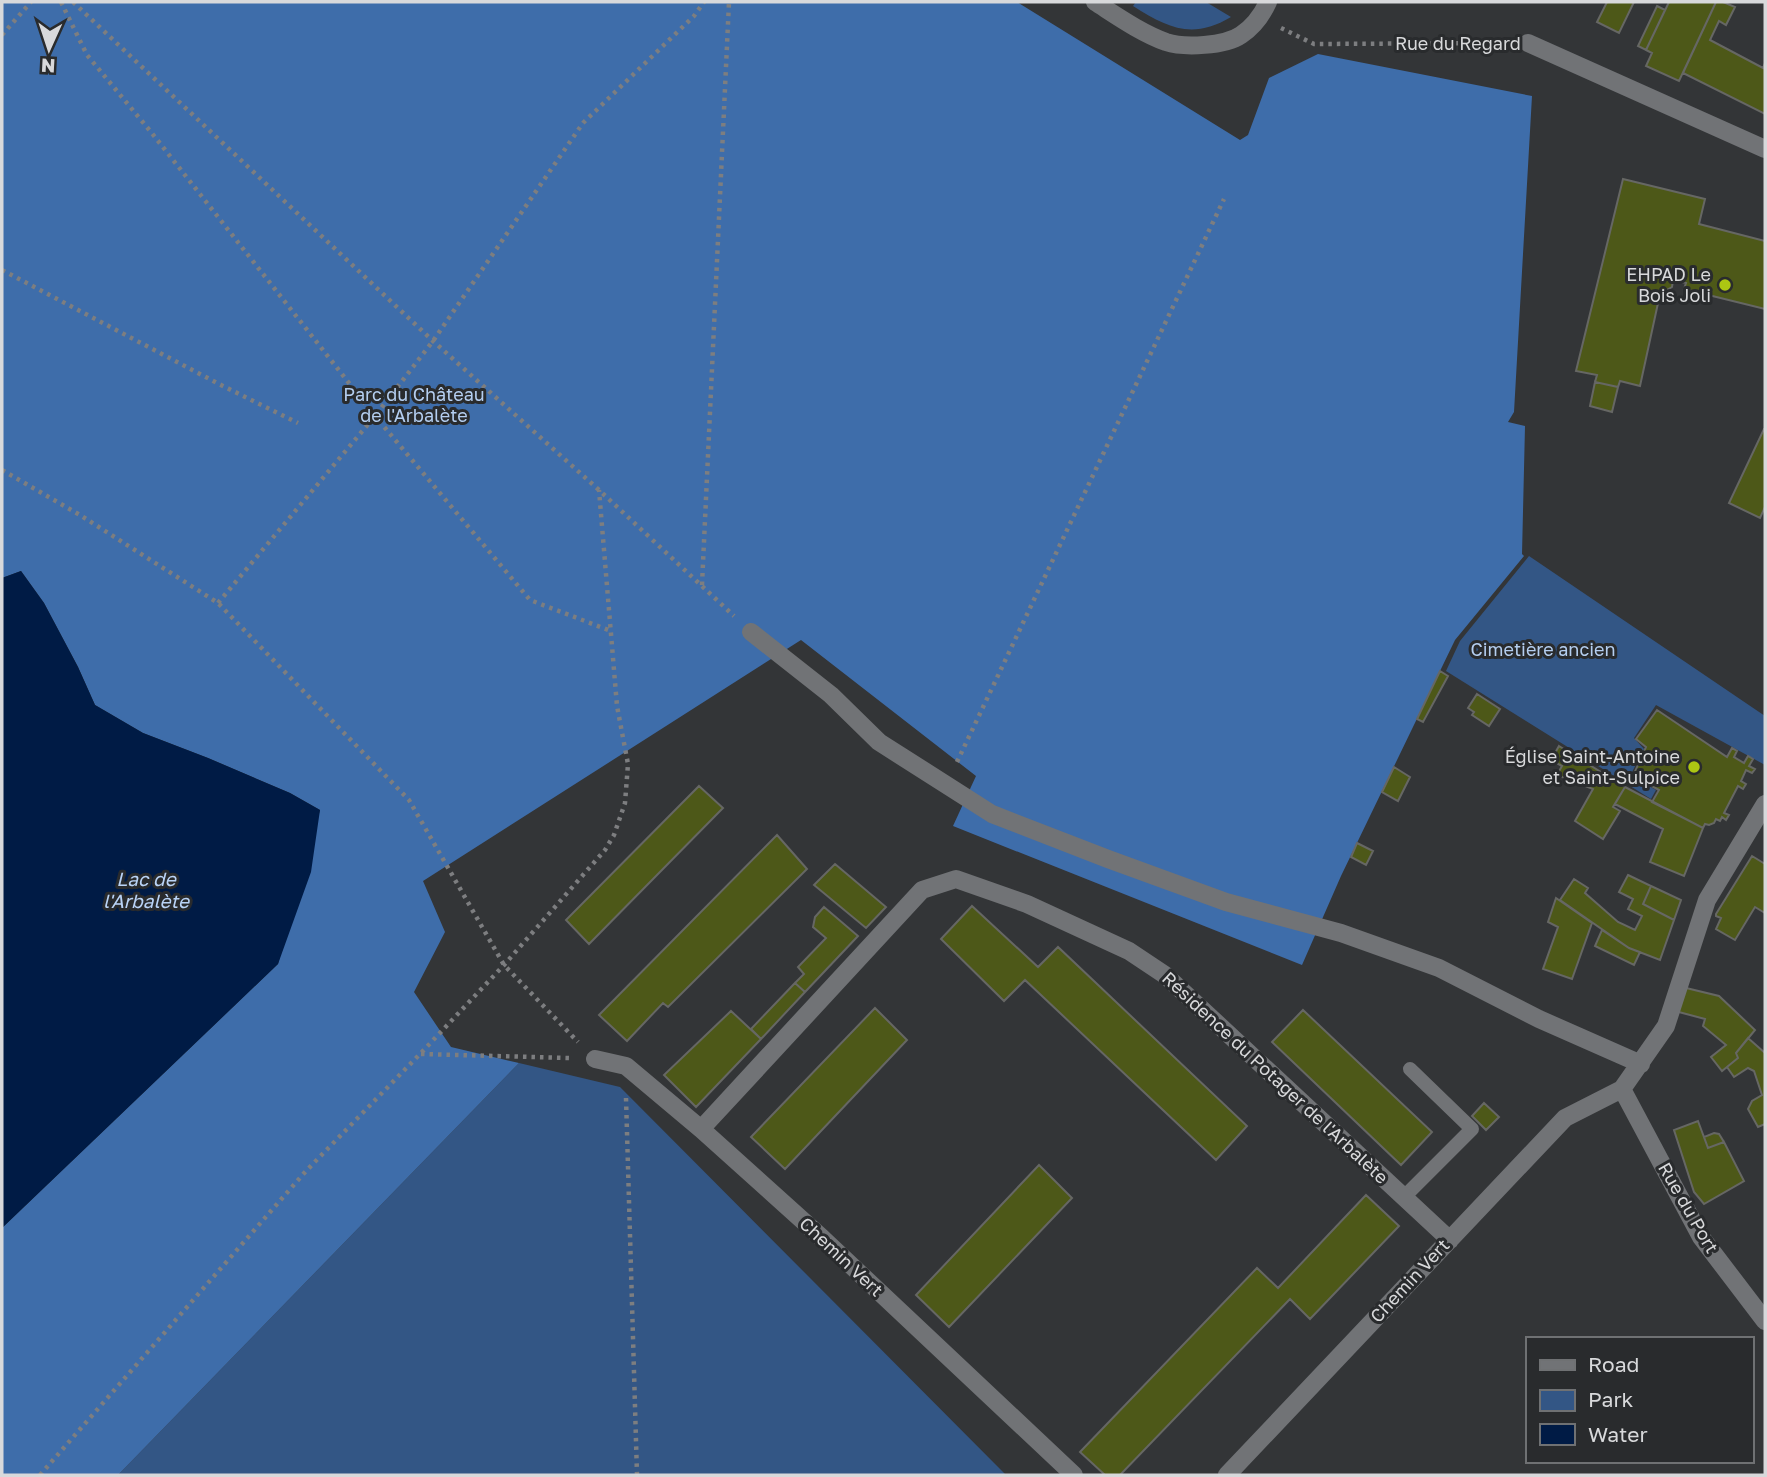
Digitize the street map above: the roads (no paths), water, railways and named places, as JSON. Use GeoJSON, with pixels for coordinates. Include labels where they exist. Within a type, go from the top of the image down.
{"type":"FeatureCollection","features":[{"type":"Feature","properties":{"kind":"street"},"geometry":{"type":"LineString","coordinates":[[1095,2],[1168,43],[1195,45],[1219,43],[1239,36],[1264,9]]}},
{"type":"Feature","properties":{"kind":"street","name":"Rue du Regard"},"geometry":{"type":"LineString","coordinates":[[1528,43],[1765,149]]}},
{"type":"Feature","properties":{"kind":"street"},"geometry":{"type":"LineString","coordinates":[[751,632],[831,695],[879,743],[992,814],[1226,902],[1340,933],[1439,968],[1539,1019],[1641,1064]]}},
{"type":"Feature","properties":{"kind":"street"},"geometry":{"type":"LineString","coordinates":[[1622,1089],[1666,1026],[1707,901],[1765,804]]}},
{"type":"Feature","properties":{"kind":"street","name":"Résidence du Potager de l'Arbalète"},"geometry":{"type":"LineString","coordinates":[[701,1129],[922,890],[956,879],[1039,909],[1129,951],[1165,975],[1450,1240]]}},
{"type":"Feature","properties":{"kind":"street","name":"Chemin Vert"},"geometry":{"type":"LineString","coordinates":[[595,1059],[625,1066],[701,1129],[1074,1475]]}},
{"type":"Feature","properties":{"kind":"street","name":"Chemin Vert"},"geometry":{"type":"LineString","coordinates":[[1227,1475],[1565,1118],[1622,1089]]}},
{"type":"Feature","properties":{"kind":"street","name":"Rue du Port"},"geometry":{"type":"LineString","coordinates":[[1622,1089],[1701,1237],[1765,1321]]}},
{"type":"Feature","properties":{"kind":"lane"},"geometry":{"type":"LineString","coordinates":[[1404,1197],[1472,1129],[1410,1069]]}},
{"type":"Feature","properties":{"kind":"water","name":"Lac de l'Arbalète"},"geometry":{"type":"Polygon","coordinates":[[[21,571],[44,603],[95,705],[143,733],[290,793],[320,810],[311,872],[278,964],[2,1228],[2,578],[21,571]]]}},
{"type":"Feature","properties":{"kind":"place","name":"EHPAD Le Bois Joli"},"geometry":{"type":"Point","coordinates":[1725,285]}},
{"type":"Feature","properties":{"kind":"place","name":"Église Saint-Antoine et Saint-Sulpice"},"geometry":{"type":"Point","coordinates":[1694,767]}},
{"type":"Feature","properties":{"kind":"park label","name":"Parc du Château de l'Arbalète"},"geometry":{"type":"Point","coordinates":[414,405]}},
{"type":"Feature","properties":{"kind":"park label","name":"Cimetière ancien"},"geometry":{"type":"Point","coordinates":[1543,650]}}]}
